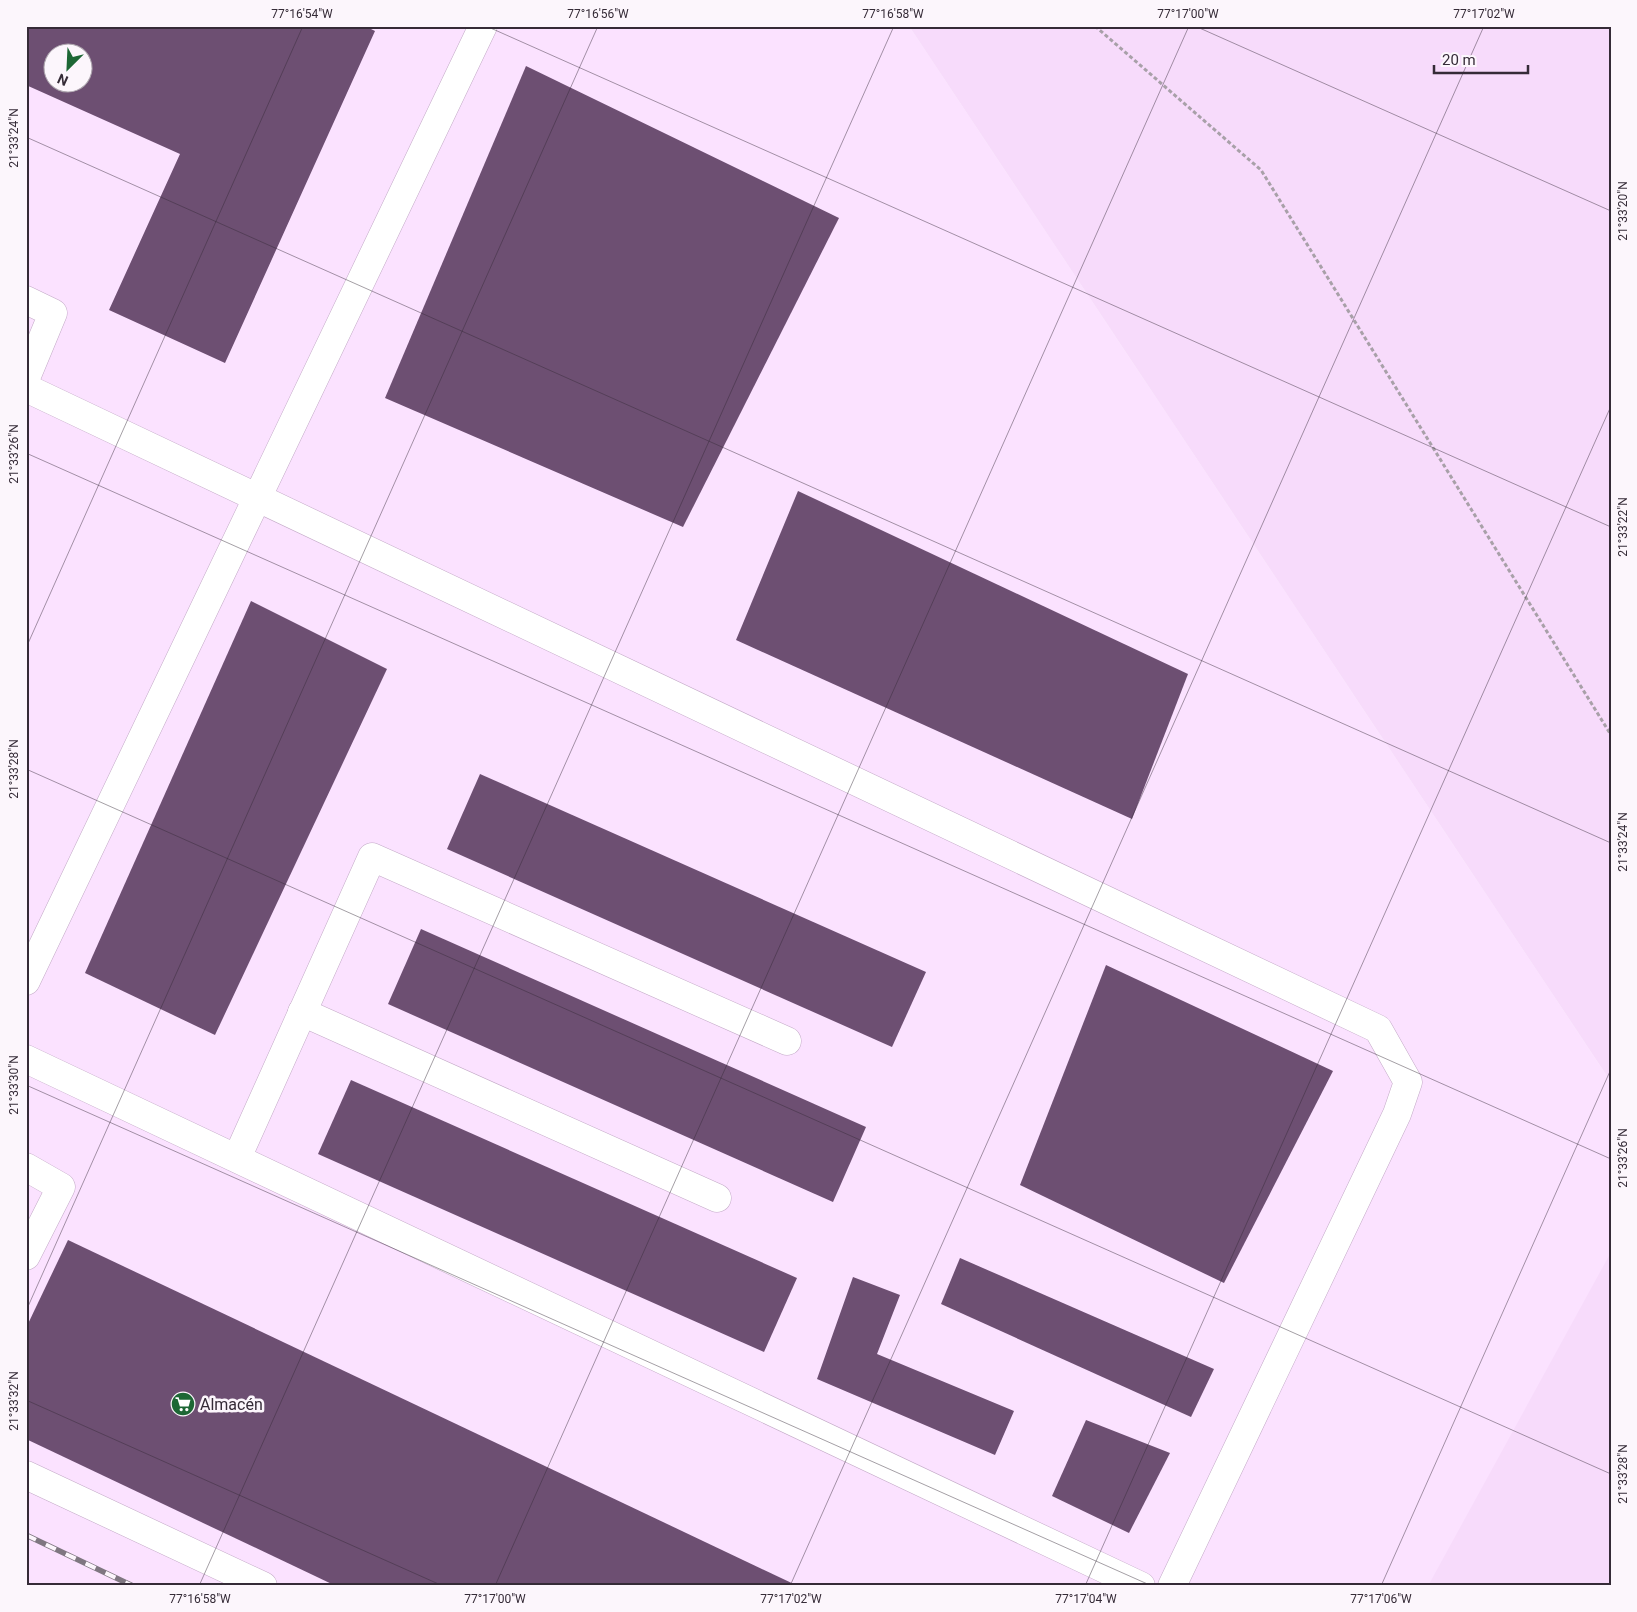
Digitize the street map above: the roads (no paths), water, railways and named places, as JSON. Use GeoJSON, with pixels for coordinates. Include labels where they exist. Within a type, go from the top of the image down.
{"type":"FeatureCollection","features":[{"type":"Feature","properties":{"kind":"lane"},"geometry":{"type":"LineString","coordinates":[[26,981],[484,26]]}},
{"type":"Feature","properties":{"kind":"lane"},"geometry":{"type":"LineString","coordinates":[[26,300],[53,313],[26,378]]}},
{"type":"Feature","properties":{"kind":"lane"},"geometry":{"type":"LineString","coordinates":[[26,388],[1378,1029],[1408,1082],[1397,1114],[1172,1586]]}},
{"type":"Feature","properties":{"kind":"lane"},"geometry":{"type":"LineString","coordinates":[[237,1158],[372,857],[787,1041]]}},
{"type":"Feature","properties":{"kind":"lane"},"geometry":{"type":"LineString","coordinates":[[302,1012],[717,1198]]}},
{"type":"Feature","properties":{"kind":"lane"},"geometry":{"type":"LineString","coordinates":[[26,1059],[1141,1586]]}},
{"type":"Feature","properties":{"kind":"lane"},"geometry":{"type":"LineString","coordinates":[[26,1167],[61,1187],[26,1256]]}},
{"type":"Feature","properties":{"kind":"lane"},"geometry":{"type":"LineString","coordinates":[[26,1475],[263,1586]]}},
{"type":"Feature","properties":{"kind":"railway"},"geometry":{"type":"LineString","coordinates":[[26,1535],[133,1586]]}},
{"type":"Feature","properties":{"kind":"place","name":"Almacén"},"geometry":{"type":"Point","coordinates":[183,1404]}}]}
